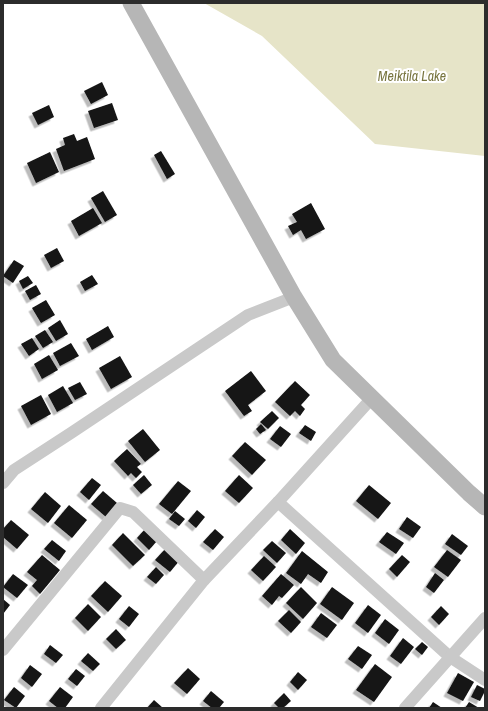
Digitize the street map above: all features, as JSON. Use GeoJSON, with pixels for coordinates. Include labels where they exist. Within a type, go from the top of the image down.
{"type":"FeatureCollection","features":[{"type":"Feature","properties":{"kind":"street"},"geometry":{"type":"LineString","coordinates":[[131,3],[294,297],[333,360],[485,507]]}},
{"type":"Feature","properties":{"kind":"street"},"geometry":{"type":"LineString","coordinates":[[3,483],[14,470],[248,315],[294,297]]}},
{"type":"Feature","properties":{"kind":"street"},"geometry":{"type":"LineString","coordinates":[[101,708],[204,580],[278,502],[372,398]]}},
{"type":"Feature","properties":{"kind":"street"},"geometry":{"type":"LineString","coordinates":[[278,502],[450,657],[485,680]]}},
{"type":"Feature","properties":{"kind":"street"},"geometry":{"type":"LineString","coordinates":[[3,650],[120,508],[132,512],[204,580]]}},
{"type":"Feature","properties":{"kind":"street"},"geometry":{"type":"LineString","coordinates":[[405,708],[485,618]]}},
{"type":"Feature","properties":{"kind":"water","name":"Meiktila Lake"},"geometry":{"type":"Polygon","coordinates":[[[204,3],[485,3],[485,156],[375,144],[262,36],[204,3]]]}},
{"type":"Feature","properties":{"kind":"building"},"geometry":{"type":"Polygon","coordinates":[[[102,82],[108,95],[91,104],[84,91],[102,82]]]}},
{"type":"Feature","properties":{"kind":"building"},"geometry":{"type":"Polygon","coordinates":[[[112,103],[118,120],[94,128],[88,111],[112,103]]]}},
{"type":"Feature","properties":{"kind":"building"},"geometry":{"type":"Polygon","coordinates":[[[49,105],[54,117],[38,125],[32,113],[49,105]]]}},
{"type":"Feature","properties":{"kind":"building"},"geometry":{"type":"Polygon","coordinates":[[[74,134],[77,141],[87,137],[95,159],[64,171],[56,149],[65,145],[63,138],[74,134]]]}},
{"type":"Feature","properties":{"kind":"building"},"geometry":{"type":"Polygon","coordinates":[[[161,151],[175,174],[167,179],[154,155],[161,151]]]}},
{"type":"Feature","properties":{"kind":"building"},"geometry":{"type":"Polygon","coordinates":[[[50,152],[59,172],[36,183],[27,163],[50,152]]]}},
{"type":"Feature","properties":{"kind":"building"},"geometry":{"type":"Polygon","coordinates":[[[103,191],[117,215],[105,222],[91,198],[103,191]]]}},
{"type":"Feature","properties":{"kind":"building"},"geometry":{"type":"Polygon","coordinates":[[[311,203],[325,229],[306,239],[301,230],[293,235],[288,226],[297,222],[292,214],[311,203]]]}},
{"type":"Feature","properties":{"kind":"building"},"geometry":{"type":"Polygon","coordinates":[[[93,208],[102,223],[79,236],[71,221],[93,208]]]}},
{"type":"Feature","properties":{"kind":"building"},"geometry":{"type":"Polygon","coordinates":[[[57,248],[64,261],[51,268],[44,255],[57,248]]]}},
{"type":"Feature","properties":{"kind":"building"},"geometry":{"type":"Polygon","coordinates":[[[14,260],[24,266],[13,283],[3,276],[14,260]]]}},
{"type":"Feature","properties":{"kind":"building"},"geometry":{"type":"Polygon","coordinates":[[[92,275],[98,284],[85,291],[80,282],[92,275]]]}},
{"type":"Feature","properties":{"kind":"building"},"geometry":{"type":"Polygon","coordinates":[[[28,276],[33,283],[23,289],[19,281],[28,276]]]}},
{"type":"Feature","properties":{"kind":"building"},"geometry":{"type":"Polygon","coordinates":[[[36,285],[41,294],[30,300],[25,291],[36,285]]]}},
{"type":"Feature","properties":{"kind":"building"},"geometry":{"type":"Polygon","coordinates":[[[46,300],[55,315],[41,323],[32,308],[46,300]]]}},
{"type":"Feature","properties":{"kind":"building"},"geometry":{"type":"Polygon","coordinates":[[[60,320],[68,334],[56,341],[48,328],[60,320]]]}},
{"type":"Feature","properties":{"kind":"building"},"geometry":{"type":"Polygon","coordinates":[[[108,326],[114,337],[92,350],[86,339],[108,326]]]}},
{"type":"Feature","properties":{"kind":"building"},"geometry":{"type":"Polygon","coordinates":[[[45,330],[53,342],[43,348],[35,336],[45,330]]]}},
{"type":"Feature","properties":{"kind":"building"},"geometry":{"type":"Polygon","coordinates":[[[32,338],[39,349],[29,356],[21,344],[32,338]]]}},
{"type":"Feature","properties":{"kind":"building"},"geometry":{"type":"Polygon","coordinates":[[[71,343],[79,356],[60,366],[53,353],[71,343]]]}},
{"type":"Feature","properties":{"kind":"building"},"geometry":{"type":"Polygon","coordinates":[[[49,355],[58,370],[42,379],[34,364],[49,355]]]}},
{"type":"Feature","properties":{"kind":"building"},"geometry":{"type":"Polygon","coordinates":[[[120,356],[132,377],[111,389],[99,368],[120,356]]]}},
{"type":"Feature","properties":{"kind":"building"},"geometry":{"type":"Polygon","coordinates":[[[251,371],[266,391],[248,405],[252,411],[244,416],[225,391],[251,371]]]}},
{"type":"Feature","properties":{"kind":"building"},"geometry":{"type":"Polygon","coordinates":[[[295,381],[310,395],[301,405],[305,409],[300,416],[295,411],[290,416],[275,402],[295,381]]]}},
{"type":"Feature","properties":{"kind":"building"},"geometry":{"type":"Polygon","coordinates":[[[80,382],[87,394],[75,400],[68,388],[80,382]]]}},
{"type":"Feature","properties":{"kind":"building"},"geometry":{"type":"Polygon","coordinates":[[[63,386],[73,403],[57,412],[48,395],[63,386]]]}},
{"type":"Feature","properties":{"kind":"building"},"geometry":{"type":"Polygon","coordinates":[[[41,395],[51,414],[31,425],[21,406],[41,395]]]}},
{"type":"Feature","properties":{"kind":"building"},"geometry":{"type":"Polygon","coordinates":[[[272,411],[279,418],[268,429],[260,422],[272,411]]]}},
{"type":"Feature","properties":{"kind":"building"},"geometry":{"type":"Polygon","coordinates":[[[261,424],[266,430],[260,434],[256,429],[261,424]]]}},
{"type":"Feature","properties":{"kind":"building"},"geometry":{"type":"Polygon","coordinates":[[[305,425],[316,432],[311,441],[299,433],[305,425]]]}},
{"type":"Feature","properties":{"kind":"building"},"geometry":{"type":"Polygon","coordinates":[[[280,426],[291,434],[281,447],[270,439],[280,426]]]}},
{"type":"Feature","properties":{"kind":"building"},"geometry":{"type":"Polygon","coordinates":[[[143,429],[160,450],[145,462],[128,441],[143,429]]]}},
{"type":"Feature","properties":{"kind":"building"},"geometry":{"type":"Polygon","coordinates":[[[245,442],[266,460],[252,475],[232,456],[245,442]]]}},
{"type":"Feature","properties":{"kind":"building"},"geometry":{"type":"Polygon","coordinates":[[[127,449],[141,464],[137,467],[142,472],[136,478],[131,473],[128,476],[114,461],[127,449]]]}},
{"type":"Feature","properties":{"kind":"building"},"geometry":{"type":"Polygon","coordinates":[[[144,475],[152,485],[141,494],[133,485],[144,475]]]}},
{"type":"Feature","properties":{"kind":"building"},"geometry":{"type":"Polygon","coordinates":[[[239,475],[253,488],[239,503],[225,491],[239,475]]]}},
{"type":"Feature","properties":{"kind":"building"},"geometry":{"type":"Polygon","coordinates":[[[92,478],[101,485],[89,500],[80,492],[92,478]]]}},
{"type":"Feature","properties":{"kind":"building"},"geometry":{"type":"Polygon","coordinates":[[[178,481],[191,491],[172,514],[159,504],[178,481]]]}},
{"type":"Feature","properties":{"kind":"building"},"geometry":{"type":"Polygon","coordinates":[[[369,485],[391,503],[378,519],[356,501],[369,485]]]}},
{"type":"Feature","properties":{"kind":"building"},"geometry":{"type":"Polygon","coordinates":[[[103,491],[117,503],[106,517],[91,504],[103,491]]]}},
{"type":"Feature","properties":{"kind":"building"},"geometry":{"type":"Polygon","coordinates":[[[45,492],[61,506],[48,523],[31,509],[45,492]]]}},
{"type":"Feature","properties":{"kind":"building"},"geometry":{"type":"Polygon","coordinates":[[[69,505],[87,520],[72,538],[54,523],[69,505]]]}},
{"type":"Feature","properties":{"kind":"building"},"geometry":{"type":"Polygon","coordinates":[[[197,510],[205,517],[196,528],[188,521],[197,510]]]}},
{"type":"Feature","properties":{"kind":"building"},"geometry":{"type":"Polygon","coordinates":[[[175,511],[185,519],[179,526],[169,519],[175,511]]]}},
{"type":"Feature","properties":{"kind":"building"},"geometry":{"type":"Polygon","coordinates":[[[407,517],[421,527],[413,538],[399,529],[407,517]]]}},
{"type":"Feature","properties":{"kind":"building"},"geometry":{"type":"Polygon","coordinates":[[[11,520],[29,535],[17,549],[3,537],[3,529],[11,520]]]}},
{"type":"Feature","properties":{"kind":"building"},"geometry":{"type":"Polygon","coordinates":[[[145,529],[157,541],[149,550],[137,538],[145,529]]]}},
{"type":"Feature","properties":{"kind":"building"},"geometry":{"type":"Polygon","coordinates":[[[215,529],[224,537],[213,550],[203,542],[215,529]]]}},
{"type":"Feature","properties":{"kind":"building"},"geometry":{"type":"Polygon","coordinates":[[[290,529],[305,543],[296,554],[281,540],[290,529]]]}},
{"type":"Feature","properties":{"kind":"building"},"geometry":{"type":"Polygon","coordinates":[[[387,532],[404,543],[396,554],[379,542],[387,532]]]}},
{"type":"Feature","properties":{"kind":"building"},"geometry":{"type":"Polygon","coordinates":[[[123,533],[145,555],[133,566],[112,545],[123,533]]]}},
{"type":"Feature","properties":{"kind":"building"},"geometry":{"type":"Polygon","coordinates":[[[452,534],[468,546],[461,555],[445,544],[452,534]]]}},
{"type":"Feature","properties":{"kind":"building"},"geometry":{"type":"Polygon","coordinates":[[[52,540],[66,551],[59,561],[44,549],[52,540]]]}},
{"type":"Feature","properties":{"kind":"building"},"geometry":{"type":"Polygon","coordinates":[[[272,541],[286,553],[277,563],[263,550],[272,541]]]}},
{"type":"Feature","properties":{"kind":"building"},"geometry":{"type":"Polygon","coordinates":[[[166,548],[180,560],[170,572],[155,560],[166,548]]]}},
{"type":"Feature","properties":{"kind":"building"},"geometry":{"type":"Polygon","coordinates":[[[447,550],[461,560],[448,577],[434,567],[447,550]]]}},
{"type":"Feature","properties":{"kind":"building"},"geometry":{"type":"Polygon","coordinates":[[[302,551],[328,572],[321,583],[308,574],[301,584],[286,573],[302,551]]]}},
{"type":"Feature","properties":{"kind":"building"},"geometry":{"type":"Polygon","coordinates":[[[42,555],[60,570],[40,594],[32,586],[37,580],[27,572],[42,555]]]}},
{"type":"Feature","properties":{"kind":"building"},"geometry":{"type":"Polygon","coordinates":[[[402,555],[410,562],[397,577],[389,569],[402,555]]]}},
{"type":"Feature","properties":{"kind":"building"},"geometry":{"type":"Polygon","coordinates":[[[264,556],[276,567],[263,581],[251,570],[264,556]]]}},
{"type":"Feature","properties":{"kind":"building"},"geometry":{"type":"Polygon","coordinates":[[[156,567],[164,575],[156,584],[147,577],[156,567]]]}},
{"type":"Feature","properties":{"kind":"building"},"geometry":{"type":"Polygon","coordinates":[[[435,573],[444,580],[434,593],[426,587],[435,573]]]}},
{"type":"Feature","properties":{"kind":"building"},"geometry":{"type":"Polygon","coordinates":[[[13,574],[28,585],[17,598],[3,587],[13,574]]]}},
{"type":"Feature","properties":{"kind":"building"},"geometry":{"type":"Polygon","coordinates":[[[281,574],[294,585],[282,598],[279,596],[272,605],[262,596],[281,574]]]}},
{"type":"Feature","properties":{"kind":"building"},"geometry":{"type":"Polygon","coordinates":[[[105,581],[122,596],[108,612],[91,596],[105,581]]]}},
{"type":"Feature","properties":{"kind":"building"},"geometry":{"type":"Polygon","coordinates":[[[301,587],[317,603],[303,619],[286,603],[301,587]]]}},
{"type":"Feature","properties":{"kind":"building"},"geometry":{"type":"Polygon","coordinates":[[[332,587],[354,603],[342,620],[320,604],[332,587]]]}},
{"type":"Feature","properties":{"kind":"building"},"geometry":{"type":"Polygon","coordinates":[[[3,599],[10,605],[3,614],[3,599]]]}},
{"type":"Feature","properties":{"kind":"building"},"geometry":{"type":"Polygon","coordinates":[[[88,604],[101,617],[88,631],[75,618],[88,604]]]}},
{"type":"Feature","properties":{"kind":"building"},"geometry":{"type":"Polygon","coordinates":[[[368,605],[381,615],[368,633],[355,623],[368,605]]]}},
{"type":"Feature","properties":{"kind":"building"},"geometry":{"type":"Polygon","coordinates":[[[129,606],[139,614],[129,627],[119,619],[129,606]]]}},
{"type":"Feature","properties":{"kind":"building"},"geometry":{"type":"Polygon","coordinates":[[[441,606],[449,614],[439,625],[431,617],[441,606]]]}},
{"type":"Feature","properties":{"kind":"building"},"geometry":{"type":"Polygon","coordinates":[[[289,610],[301,622],[291,633],[278,621],[289,610]]]}},
{"type":"Feature","properties":{"kind":"building"},"geometry":{"type":"Polygon","coordinates":[[[321,613],[337,625],[327,638],[311,627],[321,613]]]}},
{"type":"Feature","properties":{"kind":"building"},"geometry":{"type":"Polygon","coordinates":[[[385,619],[399,630],[389,644],[375,633],[385,619]]]}},
{"type":"Feature","properties":{"kind":"building"},"geometry":{"type":"Polygon","coordinates":[[[116,629],[126,640],[116,649],[106,639],[116,629]]]}},
{"type":"Feature","properties":{"kind":"building"},"geometry":{"type":"Polygon","coordinates":[[[403,638],[414,647],[401,664],[390,656],[403,638]]]}},
{"type":"Feature","properties":{"kind":"building"},"geometry":{"type":"Polygon","coordinates":[[[422,642],[428,647],[422,655],[415,649],[422,642]]]}},
{"type":"Feature","properties":{"kind":"building"},"geometry":{"type":"Polygon","coordinates":[[[50,645],[63,655],[56,663],[44,654],[50,645]]]}},
{"type":"Feature","properties":{"kind":"building"},"geometry":{"type":"Polygon","coordinates":[[[358,646],[372,655],[362,669],[348,659],[358,646]]]}},
{"type":"Feature","properties":{"kind":"building"},"geometry":{"type":"Polygon","coordinates":[[[88,653],[100,664],[93,671],[81,661],[88,653]]]}},
{"type":"Feature","properties":{"kind":"building"},"geometry":{"type":"Polygon","coordinates":[[[375,664],[392,677],[374,702],[356,690],[375,664]]]}},
{"type":"Feature","properties":{"kind":"building"},"geometry":{"type":"Polygon","coordinates":[[[30,665],[42,674],[32,687],[21,678],[30,665]]]}},
{"type":"Feature","properties":{"kind":"building"},"geometry":{"type":"Polygon","coordinates":[[[188,668],[200,679],[187,694],[174,683],[188,668]]]}},
{"type":"Feature","properties":{"kind":"building"},"geometry":{"type":"Polygon","coordinates":[[[76,669],[85,676],[77,686],[68,679],[76,669]]]}},
{"type":"Feature","properties":{"kind":"building"},"geometry":{"type":"Polygon","coordinates":[[[298,672],[307,680],[298,690],[290,682],[298,672]]]}},
{"type":"Feature","properties":{"kind":"building"},"geometry":{"type":"Polygon","coordinates":[[[458,673],[474,682],[463,701],[447,693],[458,673]]]}},
{"type":"Feature","properties":{"kind":"building"},"geometry":{"type":"Polygon","coordinates":[[[477,685],[485,689],[480,701],[471,697],[477,685]]]}},
{"type":"Feature","properties":{"kind":"building"},"geometry":{"type":"Polygon","coordinates":[[[14,687],[25,696],[16,708],[4,700],[14,687]]]}},
{"type":"Feature","properties":{"kind":"building"},"geometry":{"type":"Polygon","coordinates":[[[60,687],[73,697],[65,708],[58,708],[49,701],[60,687]]]}},
{"type":"Feature","properties":{"kind":"building"},"geometry":{"type":"Polygon","coordinates":[[[211,691],[224,702],[219,708],[212,708],[203,701],[211,691]]]}},
{"type":"Feature","properties":{"kind":"building"},"geometry":{"type":"Polygon","coordinates":[[[284,693],[291,701],[283,708],[279,708],[274,703],[284,693]]]}},
{"type":"Feature","properties":{"kind":"building"},"geometry":{"type":"Polygon","coordinates":[[[154,700],[163,708],[147,708],[154,700]]]}},
{"type":"Feature","properties":{"kind":"building"},"geometry":{"type":"Polygon","coordinates":[[[433,702],[442,708],[429,708],[433,702]]]}},
{"type":"Feature","properties":{"kind":"building"},"geometry":{"type":"Polygon","coordinates":[[[469,702],[479,708],[465,708],[469,702]]]}}]}
